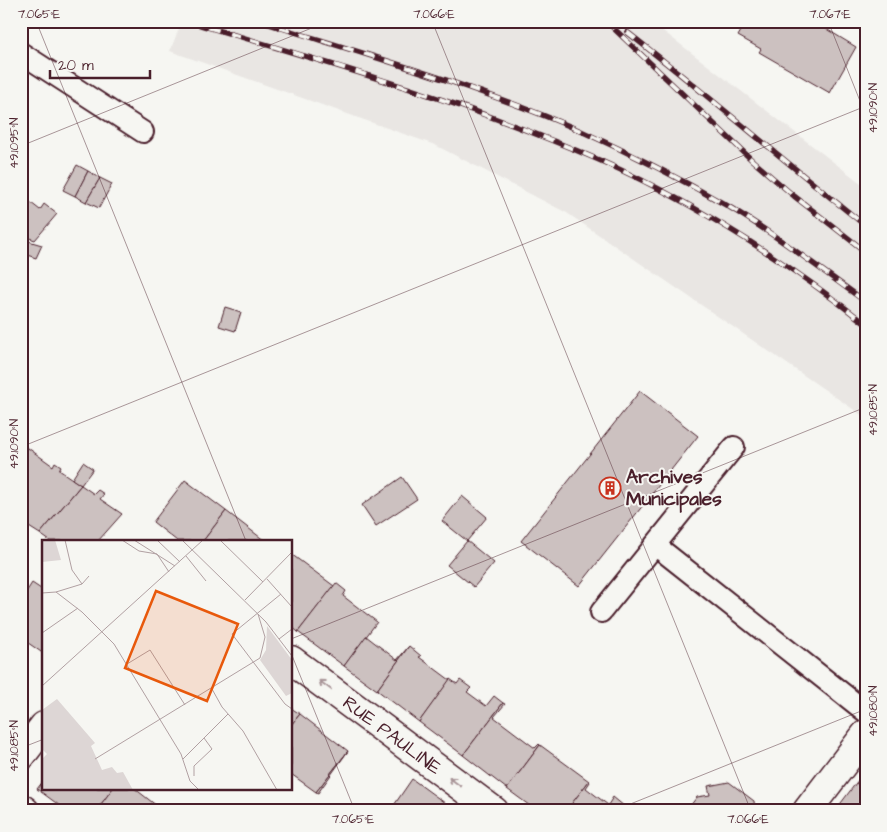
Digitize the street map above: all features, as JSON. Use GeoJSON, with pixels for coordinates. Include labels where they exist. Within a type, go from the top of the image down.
{"type":"FeatureCollection","features":[{"type":"Feature","properties":{"kind":"street","name":"RUE PAULINE"},"geometry":{"type":"LineString","coordinates":[[292,661],[494,811]]}},
{"type":"Feature","properties":{"kind":"street"},"geometry":{"type":"LineString","coordinates":[[21,756],[42,729]]}},
{"type":"Feature","properties":{"kind":"street"},"geometry":{"type":"LineString","coordinates":[[807,811],[866,734]]}},
{"type":"Feature","properties":{"kind":"street"},"geometry":{"type":"LineString","coordinates":[[21,808],[25,811]]}},
{"type":"Feature","properties":{"kind":"lane"},"geometry":{"type":"LineString","coordinates":[[21,53],[143,132]]}},
{"type":"Feature","properties":{"kind":"lane"},"geometry":{"type":"LineString","coordinates":[[602,612],[734,447]]}},
{"type":"Feature","properties":{"kind":"lane"},"geometry":{"type":"LineString","coordinates":[[655,545],[866,712]]}},
{"type":"Feature","properties":{"kind":"shaded area"},"geometry":{"type":"Polygon","coordinates":[[[182,21],[650,21],[866,187],[866,418],[567,213],[435,145],[170,51],[182,21]]]}},
{"type":"Feature","properties":{"kind":"building"},"geometry":{"type":"Polygon","coordinates":[[[725,21],[817,21],[818,24],[856,47],[830,93],[759,52],[761,49],[738,36],[741,31],[725,21]]]}},
{"type":"Feature","properties":{"kind":"building"},"geometry":{"type":"Polygon","coordinates":[[[77,165],[88,171],[75,196],[63,190],[77,165]]]}},
{"type":"Feature","properties":{"kind":"building"},"geometry":{"type":"Polygon","coordinates":[[[88,171],[100,178],[86,202],[75,196],[88,171]]]}},
{"type":"Feature","properties":{"kind":"building"},"geometry":{"type":"Polygon","coordinates":[[[100,178],[112,184],[99,208],[86,202],[100,178]]]}},
{"type":"Feature","properties":{"kind":"building"},"geometry":{"type":"Polygon","coordinates":[[[21,195],[40,210],[44,204],[57,214],[35,240],[21,235],[21,195]]]}},
{"type":"Feature","properties":{"kind":"building"},"geometry":{"type":"Polygon","coordinates":[[[25,240],[42,245],[36,258],[21,253],[21,247],[25,240]]]}},
{"type":"Feature","properties":{"kind":"building"},"geometry":{"type":"Polygon","coordinates":[[[225,307],[241,312],[235,331],[219,326],[225,307]]]}},
{"type":"Feature","properties":{"kind":"building","name":"Archives Municipales"},"geometry":{"type":"Polygon","coordinates":[[[640,391],[698,436],[579,586],[521,541],[640,391]]]}},
{"type":"Feature","properties":{"kind":"building"},"geometry":{"type":"Polygon","coordinates":[[[21,444],[28,448],[21,456],[21,444]]]}},
{"type":"Feature","properties":{"kind":"building"},"geometry":{"type":"Polygon","coordinates":[[[28,448],[53,466],[55,462],[61,466],[59,470],[81,485],[40,534],[21,522],[21,456],[28,448]]]}},
{"type":"Feature","properties":{"kind":"building"},"geometry":{"type":"Polygon","coordinates":[[[83,462],[93,469],[81,485],[72,479],[83,462]]]}},
{"type":"Feature","properties":{"kind":"building"},"geometry":{"type":"Polygon","coordinates":[[[402,477],[417,499],[376,526],[362,505],[402,477]]]}},
{"type":"Feature","properties":{"kind":"building"},"geometry":{"type":"Polygon","coordinates":[[[185,480],[226,511],[204,540],[176,540],[153,522],[185,480]]]}},
{"type":"Feature","properties":{"kind":"building"},"geometry":{"type":"Polygon","coordinates":[[[81,485],[94,494],[98,490],[104,494],[100,499],[122,514],[99,540],[49,540],[40,534],[81,485]]]}},
{"type":"Feature","properties":{"kind":"building"},"geometry":{"type":"Polygon","coordinates":[[[462,496],[487,517],[467,541],[442,521],[462,496]]]}},
{"type":"Feature","properties":{"kind":"building"},"geometry":{"type":"Polygon","coordinates":[[[226,511],[264,540],[204,540],[226,511]]]}},
{"type":"Feature","properties":{"kind":"building"},"geometry":{"type":"Polygon","coordinates":[[[467,541],[494,563],[474,587],[447,565],[467,541]]]}},
{"type":"Feature","properties":{"kind":"building"},"geometry":{"type":"Polygon","coordinates":[[[292,555],[334,586],[298,632],[292,627],[292,555]]]}},
{"type":"Feature","properties":{"kind":"building"},"geometry":{"type":"Polygon","coordinates":[[[32,583],[42,590],[42,653],[21,638],[21,600],[32,583]]]}},
{"type":"Feature","properties":{"kind":"building"},"geometry":{"type":"Polygon","coordinates":[[[336,583],[346,591],[343,596],[377,622],[344,666],[298,632],[336,583]]]}},
{"type":"Feature","properties":{"kind":"building"},"geometry":{"type":"Polygon","coordinates":[[[366,636],[397,660],[409,646],[377,690],[344,666],[366,636]]]}},
{"type":"Feature","properties":{"kind":"building"},"geometry":{"type":"Polygon","coordinates":[[[409,646],[421,656],[419,657],[450,680],[419,722],[377,690],[409,646]]]}},
{"type":"Feature","properties":{"kind":"building"},"geometry":{"type":"Polygon","coordinates":[[[450,679],[457,684],[460,680],[471,688],[467,692],[486,706],[494,696],[503,703],[463,755],[419,722],[450,679]]]}},
{"type":"Feature","properties":{"kind":"building"},"geometry":{"type":"Polygon","coordinates":[[[503,703],[505,704],[494,717],[535,748],[540,745],[507,789],[463,755],[503,703]]]}},
{"type":"Feature","properties":{"kind":"building"},"geometry":{"type":"Polygon","coordinates":[[[292,709],[300,714],[292,724],[292,709]]]}},
{"type":"Feature","properties":{"kind":"building"},"geometry":{"type":"Polygon","coordinates":[[[300,714],[348,751],[316,792],[292,775],[292,724],[300,714]]]}},
{"type":"Feature","properties":{"kind":"building"},"geometry":{"type":"Polygon","coordinates":[[[540,745],[589,781],[566,811],[537,811],[507,789],[540,745]]]}},
{"type":"Feature","properties":{"kind":"building"},"geometry":{"type":"Polygon","coordinates":[[[348,751],[318,793],[316,792],[348,751]]]}},
{"type":"Feature","properties":{"kind":"building"},"geometry":{"type":"Polygon","coordinates":[[[866,770],[866,791],[856,783],[866,770]]]}},
{"type":"Feature","properties":{"kind":"building"},"geometry":{"type":"Polygon","coordinates":[[[412,779],[449,806],[446,811],[390,811],[412,779]]]}},
{"type":"Feature","properties":{"kind":"building"},"geometry":{"type":"Polygon","coordinates":[[[589,781],[586,788],[608,805],[613,797],[630,811],[566,811],[589,781]]]}},
{"type":"Feature","properties":{"kind":"building"},"geometry":{"type":"Polygon","coordinates":[[[729,782],[754,801],[755,811],[686,811],[697,797],[710,795],[708,786],[729,782]]]}},
{"type":"Feature","properties":{"kind":"building"},"geometry":{"type":"Polygon","coordinates":[[[42,783],[42,790],[112,790],[96,811],[67,811],[37,789],[42,783]]]}},
{"type":"Feature","properties":{"kind":"building"},"geometry":{"type":"Polygon","coordinates":[[[856,783],[866,791],[866,811],[835,811],[856,783]]]}},
{"type":"Feature","properties":{"kind":"building"},"geometry":{"type":"Polygon","coordinates":[[[112,790],[137,790],[157,806],[153,811],[96,811],[112,790]]]}},
{"type":"Feature","properties":{"kind":"building"},"geometry":{"type":"Polygon","coordinates":[[[307,805],[314,811],[303,811],[307,805]]]}},
{"type":"Feature","properties":{"kind":"building"},"geometry":{"type":"Polygon","coordinates":[[[157,806],[164,811],[153,811],[157,806]]]}},
{"type":"Feature","properties":{"kind":"railway"},"geometry":{"type":"LineString","coordinates":[[187,21],[447,101],[599,160],[704,213],[771,255],[866,324]]}},
{"type":"Feature","properties":{"kind":"railway"},"geometry":{"type":"LineString","coordinates":[[259,21],[462,85],[599,139],[726,205],[780,240],[866,302]]}},
{"type":"Feature","properties":{"kind":"railway"},"geometry":{"type":"LineString","coordinates":[[606,21],[753,161],[794,196],[866,252]]}},
{"type":"Feature","properties":{"kind":"railway"},"geometry":{"type":"LineString","coordinates":[[627,32],[866,226]]}},
{"type":"Feature","properties":{"kind":"place","name":"Archives Municipales"},"geometry":{"type":"Point","coordinates":[610,488]}}]}
